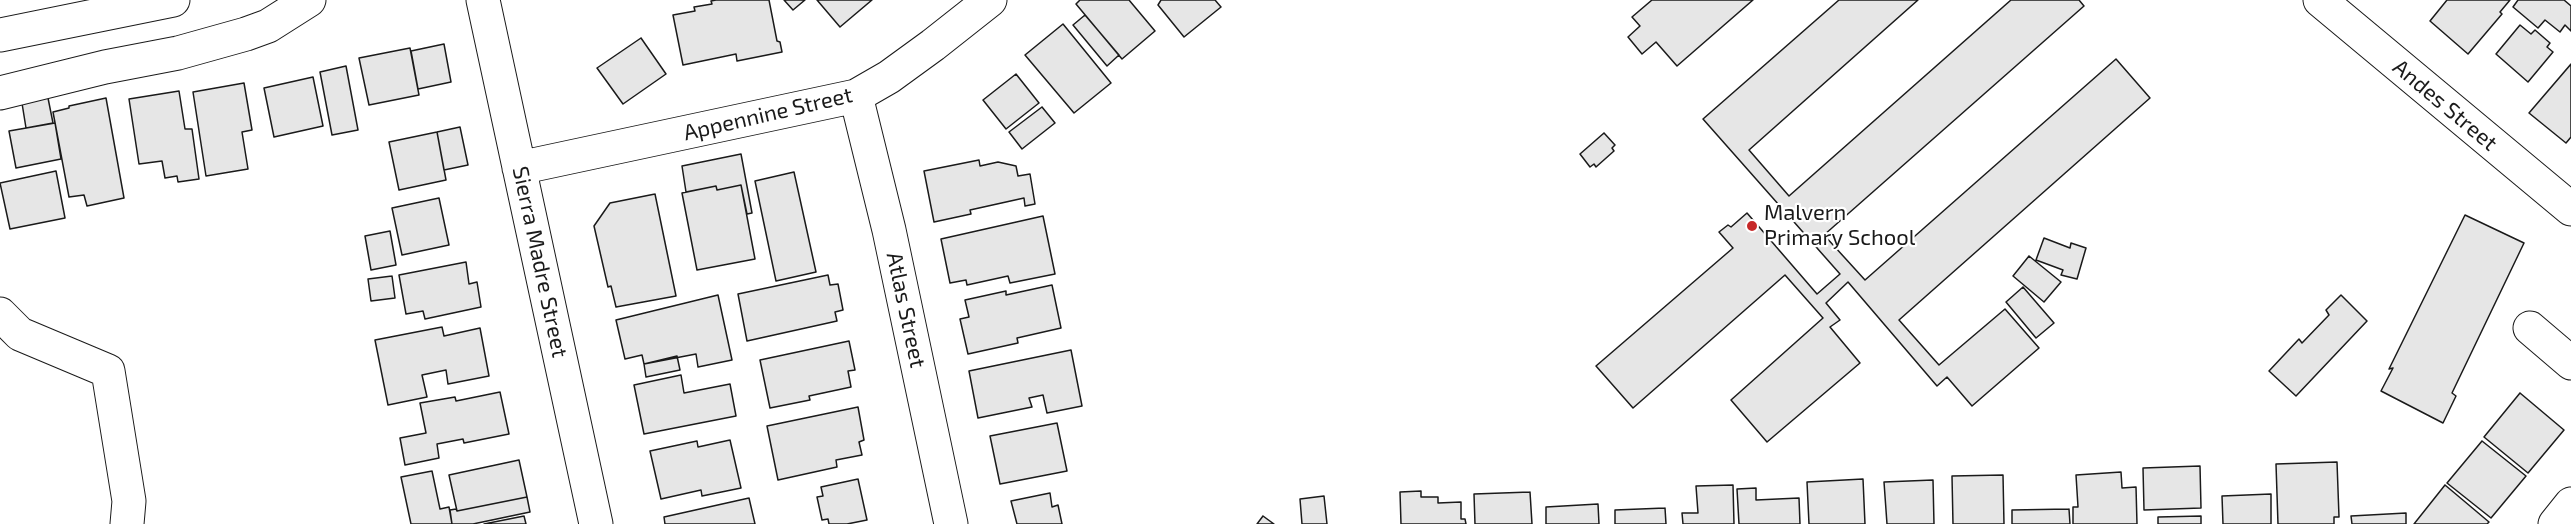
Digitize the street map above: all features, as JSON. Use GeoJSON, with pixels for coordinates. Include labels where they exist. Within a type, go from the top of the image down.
{"type":"FeatureCollection","features":[{"type":"Feature","properties":{"kind":"street"},"geometry":{"type":"LineString","coordinates":[[0,35],[173,0]]}},
{"type":"Feature","properties":{"kind":"street"},"geometry":{"type":"LineString","coordinates":[[0,93],[105,67],[178,53],[246,34],[268,26],[309,0]]}},
{"type":"Feature","properties":{"kind":"street","name":"Sierra Madre Street"},"geometry":{"type":"LineString","coordinates":[[483,0],[596,524]]}},
{"type":"Feature","properties":{"kind":"street","name":"Appennine Street"},"geometry":{"type":"LineString","coordinates":[[519,168],[856,96],[889,77],[990,0]]}},
{"type":"Feature","properties":{"kind":"street","name":"Andes Street"},"geometry":{"type":"LineString","coordinates":[[2320,0],[2571,209]]}},
{"type":"Feature","properties":{"kind":"street","name":"Atlas Street"},"geometry":{"type":"LineString","coordinates":[[856,96],[889,230],[951,524]]}},
{"type":"Feature","properties":{"kind":"street"},"geometry":{"type":"LineString","coordinates":[[0,314],[20,334],[108,371],[129,501],[127,524]]}},
{"type":"Feature","properties":{"kind":"street"},"geometry":{"type":"LineString","coordinates":[[2530,328],[2571,363]]}},
{"type":"Feature","properties":{"kind":"street"},"geometry":{"type":"LineString","coordinates":[[2555,524],[2571,504]]}},
{"type":"Feature","properties":{"kind":"building"},"geometry":{"type":"Polygon","coordinates":[[[769,0],[777,41],[780,42],[782,52],[737,61],[736,54],[683,65],[673,15],[695,11],[694,7],[712,4],[711,1],[769,0]]]}},
{"type":"Feature","properties":{"kind":"building"},"geometry":{"type":"Polygon","coordinates":[[[784,0],[805,0],[793,10],[784,0]]]}},
{"type":"Feature","properties":{"kind":"building"},"geometry":{"type":"Polygon","coordinates":[[[817,0],[872,0],[840,27],[817,0]]]}},
{"type":"Feature","properties":{"kind":"building"},"geometry":{"type":"Polygon","coordinates":[[[1080,0],[1129,0],[1155,31],[1122,59],[1076,4],[1080,0]]]}},
{"type":"Feature","properties":{"kind":"building"},"geometry":{"type":"Polygon","coordinates":[[[1161,0],[1215,0],[1221,7],[1184,37],[1158,5],[1161,0]]]}},
{"type":"Feature","properties":{"kind":"building"},"geometry":{"type":"Polygon","coordinates":[[[1652,0],[1753,0],[1677,66],[1656,42],[1642,54],[1628,37],[1640,26],[1632,17],[1652,0]]]}},
{"type":"Feature","properties":{"kind":"building"},"geometry":{"type":"Polygon","coordinates":[[[1839,0],[1918,0],[1749,150],[1789,196],[2011,0],[2079,0],[2084,6],[1824,235],[1865,280],[2116,59],[2150,98],[1899,320],[1939,365],[2005,309],[2039,348],[1972,406],[1947,377],[1937,386],[1848,282],[1826,303],[1840,320],[1830,327],[1860,363],[1767,442],[1731,400],[1823,318],[1785,275],[1633,408],[1596,366],[1733,248],[1719,232],[1728,225],[1731,227],[1747,213],[1817,294],[1840,274],[1703,119],[1839,0]]]}},
{"type":"Feature","properties":{"kind":"building"},"geometry":{"type":"Polygon","coordinates":[[[2447,0],[2510,0],[2500,12],[2502,14],[2468,54],[2430,21],[2447,0]]]}},
{"type":"Feature","properties":{"kind":"building"},"geometry":{"type":"Polygon","coordinates":[[[2518,0],[2564,0],[2571,6],[2571,31],[2565,25],[2560,32],[2545,20],[2538,28],[2513,7],[2518,0]]]}},
{"type":"Feature","properties":{"kind":"building"},"geometry":{"type":"Polygon","coordinates":[[[1085,15],[1119,55],[1107,66],[1073,25],[1085,15]]]}},
{"type":"Feature","properties":{"kind":"building"},"geometry":{"type":"Polygon","coordinates":[[[1063,24],[1111,83],[1074,113],[1025,55],[1063,24]]]}},
{"type":"Feature","properties":{"kind":"building"},"geometry":{"type":"Polygon","coordinates":[[[2520,25],[2531,34],[2535,30],[2550,43],[2547,47],[2553,52],[2528,82],[2496,54],[2520,25]]]}},
{"type":"Feature","properties":{"kind":"building"},"geometry":{"type":"Polygon","coordinates":[[[641,38],[666,74],[623,104],[597,68],[641,38]]]}},
{"type":"Feature","properties":{"kind":"building"},"geometry":{"type":"Polygon","coordinates":[[[444,44],[451,82],[418,89],[411,51],[444,44]]]}},
{"type":"Feature","properties":{"kind":"building"},"geometry":{"type":"Polygon","coordinates":[[[410,48],[419,95],[369,105],[359,58],[410,48]]]}},
{"type":"Feature","properties":{"kind":"building"},"geometry":{"type":"Polygon","coordinates":[[[2571,64],[2571,137],[2566,143],[2529,113],[2571,64]]]}},
{"type":"Feature","properties":{"kind":"building"},"geometry":{"type":"Polygon","coordinates":[[[346,66],[358,130],[332,135],[320,72],[346,66]]]}},
{"type":"Feature","properties":{"kind":"building"},"geometry":{"type":"Polygon","coordinates":[[[1016,74],[1039,103],[1006,129],[983,100],[1016,74]]]}},
{"type":"Feature","properties":{"kind":"building"},"geometry":{"type":"Polygon","coordinates":[[[313,77],[323,126],[274,137],[264,88],[313,77]]]}},
{"type":"Feature","properties":{"kind":"building"},"geometry":{"type":"Polygon","coordinates":[[[244,83],[252,130],[242,132],[248,169],[206,176],[193,92],[244,83]]]}},
{"type":"Feature","properties":{"kind":"building"},"geometry":{"type":"Polygon","coordinates":[[[179,91],[185,129],[192,129],[199,179],[178,182],[177,176],[165,178],[162,161],[139,164],[129,99],[179,91]]]}},
{"type":"Feature","properties":{"kind":"building"},"geometry":{"type":"Polygon","coordinates":[[[47,93],[53,123],[26,128],[21,97],[47,93]]]}},
{"type":"Feature","properties":{"kind":"building"},"geometry":{"type":"Polygon","coordinates":[[[106,98],[124,198],[87,206],[84,195],[69,197],[53,112],[106,98]]]}},
{"type":"Feature","properties":{"kind":"building"},"geometry":{"type":"Polygon","coordinates":[[[1042,107],[1055,123],[1022,149],[1009,132],[1042,107]]]}},
{"type":"Feature","properties":{"kind":"building"},"geometry":{"type":"Polygon","coordinates":[[[55,123],[61,159],[16,168],[9,131],[55,123]]]}},
{"type":"Feature","properties":{"kind":"building"},"geometry":{"type":"Polygon","coordinates":[[[460,127],[468,165],[444,170],[437,132],[460,127]]]}},
{"type":"Feature","properties":{"kind":"building"},"geometry":{"type":"Polygon","coordinates":[[[437,132],[446,180],[399,190],[389,142],[437,132]]]}},
{"type":"Feature","properties":{"kind":"building"},"geometry":{"type":"Polygon","coordinates":[[[1604,133],[1615,145],[1612,148],[1614,151],[1596,167],[1594,164],[1590,167],[1580,154],[1604,133]]]}},
{"type":"Feature","properties":{"kind":"building"},"geometry":{"type":"Polygon","coordinates":[[[741,154],[752,213],[747,214],[741,185],[717,190],[716,186],[686,192],[682,166],[741,154]]]}},
{"type":"Feature","properties":{"kind":"building"},"geometry":{"type":"Polygon","coordinates":[[[979,160],[980,166],[998,162],[1016,166],[1018,176],[1030,174],[1035,204],[1025,206],[1024,198],[970,210],[971,214],[934,222],[924,171],[979,160]]]}},
{"type":"Feature","properties":{"kind":"building"},"geometry":{"type":"Polygon","coordinates":[[[56,171],[65,218],[10,229],[0,183],[56,171]]]}},
{"type":"Feature","properties":{"kind":"building"},"geometry":{"type":"Polygon","coordinates":[[[794,172],[816,272],[776,281],[755,181],[794,172]]]}},
{"type":"Feature","properties":{"kind":"building"},"geometry":{"type":"Polygon","coordinates":[[[741,185],[755,259],[697,270],[682,193],[716,186],[717,190],[741,185]]]}},
{"type":"Feature","properties":{"kind":"building"},"geometry":{"type":"Polygon","coordinates":[[[655,194],[676,296],[616,307],[611,286],[608,287],[594,226],[610,203],[655,194]]]}},
{"type":"Feature","properties":{"kind":"building"},"geometry":{"type":"Polygon","coordinates":[[[439,198],[449,245],[402,255],[392,208],[439,198]]]}},
{"type":"Feature","properties":{"kind":"building"},"geometry":{"type":"Polygon","coordinates":[[[2465,215],[2524,243],[2452,393],[2456,396],[2443,423],[2381,391],[2393,368],[2389,369],[2465,215]]]}},
{"type":"Feature","properties":{"kind":"building"},"geometry":{"type":"Polygon","coordinates":[[[1043,216],[1055,274],[1010,283],[1008,276],[967,285],[966,280],[950,283],[941,239],[1043,216]]]}},
{"type":"Feature","properties":{"kind":"building"},"geometry":{"type":"Polygon","coordinates":[[[390,231],[396,265],[371,270],[365,236],[390,231]]]}},
{"type":"Feature","properties":{"kind":"building"},"geometry":{"type":"Polygon","coordinates":[[[2044,238],[2070,248],[2071,243],[2086,248],[2077,279],[2061,275],[2063,270],[2036,260],[2044,238]]]}},
{"type":"Feature","properties":{"kind":"building"},"geometry":{"type":"Polygon","coordinates":[[[2029,256],[2061,282],[2044,302],[2013,276],[2029,256]]]}},
{"type":"Feature","properties":{"kind":"building"},"geometry":{"type":"Polygon","coordinates":[[[466,262],[469,284],[477,282],[481,307],[425,319],[423,311],[406,314],[399,275],[466,262]]]}},
{"type":"Feature","properties":{"kind":"building"},"geometry":{"type":"Polygon","coordinates":[[[828,275],[830,285],[838,284],[843,310],[835,312],[837,321],[747,341],[738,294],[828,275]]]}},
{"type":"Feature","properties":{"kind":"building"},"geometry":{"type":"Polygon","coordinates":[[[392,276],[395,298],[371,301],[368,279],[392,276]]]}},
{"type":"Feature","properties":{"kind":"building"},"geometry":{"type":"Polygon","coordinates":[[[1052,285],[1061,328],[1017,338],[1018,343],[968,354],[960,319],[969,317],[965,300],[1006,291],[1006,295],[1052,285]]]}},
{"type":"Feature","properties":{"kind":"building"},"geometry":{"type":"Polygon","coordinates":[[[2023,287],[2054,323],[2036,338],[2006,302],[2023,287]]]}},
{"type":"Feature","properties":{"kind":"building"},"geometry":{"type":"Polygon","coordinates":[[[718,295],[732,360],[698,367],[696,354],[644,364],[642,355],[625,359],[616,320],[718,295]]]}},
{"type":"Feature","properties":{"kind":"building"},"geometry":{"type":"Polygon","coordinates":[[[2341,295],[2367,321],[2296,396],[2269,371],[2299,339],[2302,343],[2329,315],[2326,310],[2341,295]]]}},
{"type":"Feature","properties":{"kind":"building"},"geometry":{"type":"Polygon","coordinates":[[[442,327],[444,336],[480,328],[489,376],[448,384],[446,370],[422,375],[427,397],[388,405],[375,340],[442,327]]]}},
{"type":"Feature","properties":{"kind":"building"},"geometry":{"type":"Polygon","coordinates":[[[849,341],[855,370],[848,371],[851,387],[809,396],[810,400],[770,408],[760,360],[849,341]]]}},
{"type":"Feature","properties":{"kind":"building"},"geometry":{"type":"Polygon","coordinates":[[[1071,350],[1082,406],[1047,413],[1043,395],[1029,398],[1032,407],[978,418],[969,371],[1071,350]]]}},
{"type":"Feature","properties":{"kind":"building"},"geometry":{"type":"Polygon","coordinates":[[[677,356],[680,370],[646,377],[644,364],[677,356]]]}},
{"type":"Feature","properties":{"kind":"building"},"geometry":{"type":"Polygon","coordinates":[[[681,375],[684,393],[730,384],[736,416],[644,434],[634,385],[681,375]]]}},
{"type":"Feature","properties":{"kind":"building"},"geometry":{"type":"Polygon","coordinates":[[[500,392],[509,434],[464,443],[463,439],[437,444],[439,458],[405,465],[400,438],[426,433],[420,403],[455,397],[456,401],[500,392]]]}},
{"type":"Feature","properties":{"kind":"building"},"geometry":{"type":"Polygon","coordinates":[[[2520,393],[2564,430],[2528,473],[2484,437],[2520,393]]]}},
{"type":"Feature","properties":{"kind":"building"},"geometry":{"type":"Polygon","coordinates":[[[858,407],[864,440],[859,442],[862,455],[836,460],[837,467],[778,480],[767,426],[858,407]]]}},
{"type":"Feature","properties":{"kind":"building"},"geometry":{"type":"Polygon","coordinates":[[[1057,423],[1067,471],[1000,484],[990,436],[1057,423]]]}},
{"type":"Feature","properties":{"kind":"building"},"geometry":{"type":"Polygon","coordinates":[[[730,440],[741,488],[702,496],[701,490],[661,499],[650,451],[697,441],[698,447],[730,440]]]}},
{"type":"Feature","properties":{"kind":"building"},"geometry":{"type":"Polygon","coordinates":[[[2482,441],[2526,476],[2491,518],[2447,483],[2482,441]]]}},
{"type":"Feature","properties":{"kind":"building"},"geometry":{"type":"Polygon","coordinates":[[[519,460],[527,497],[457,511],[449,475],[519,460]]]}},
{"type":"Feature","properties":{"kind":"building"},"geometry":{"type":"Polygon","coordinates":[[[2337,462],[2339,517],[2334,517],[2334,524],[2278,524],[2276,464],[2337,462]]]}},
{"type":"Feature","properties":{"kind":"building"},"geometry":{"type":"Polygon","coordinates":[[[2200,466],[2201,508],[2144,510],[2143,468],[2200,466]]]}},
{"type":"Feature","properties":{"kind":"building"},"geometry":{"type":"Polygon","coordinates":[[[432,471],[440,509],[449,507],[452,524],[411,524],[401,477],[432,471]]]}},
{"type":"Feature","properties":{"kind":"building"},"geometry":{"type":"Polygon","coordinates":[[[2121,472],[2122,488],[2136,487],[2137,524],[2073,524],[2073,507],[2078,507],[2076,475],[2121,472]]]}},
{"type":"Feature","properties":{"kind":"building"},"geometry":{"type":"Polygon","coordinates":[[[2003,475],[2004,524],[1953,524],[1952,476],[2003,475]]]}},
{"type":"Feature","properties":{"kind":"building"},"geometry":{"type":"Polygon","coordinates":[[[858,479],[867,520],[847,524],[829,524],[828,519],[822,520],[817,497],[823,496],[821,487],[858,479]]]}},
{"type":"Feature","properties":{"kind":"building"},"geometry":{"type":"Polygon","coordinates":[[[1863,479],[1865,524],[1809,524],[1807,482],[1863,479]]]}},
{"type":"Feature","properties":{"kind":"building"},"geometry":{"type":"Polygon","coordinates":[[[1933,480],[1934,524],[1887,524],[1884,482],[1933,480]]]}},
{"type":"Feature","properties":{"kind":"building"},"geometry":{"type":"Polygon","coordinates":[[[1733,485],[1734,524],[1683,524],[1682,513],[1698,513],[1696,486],[1733,485]]]}},
{"type":"Feature","properties":{"kind":"building"},"geometry":{"type":"Polygon","coordinates":[[[2445,485],[2489,522],[2487,524],[2414,524],[2445,485]]]}},
{"type":"Feature","properties":{"kind":"building"},"geometry":{"type":"Polygon","coordinates":[[[1756,488],[1756,500],[1799,498],[1800,524],[1739,524],[1737,489],[1756,488]]]}},
{"type":"Feature","properties":{"kind":"building"},"geometry":{"type":"Polygon","coordinates":[[[1421,491],[1421,497],[1438,497],[1438,503],[1461,502],[1461,519],[1465,519],[1466,524],[1401,524],[1400,492],[1421,491]]]}},
{"type":"Feature","properties":{"kind":"building"},"geometry":{"type":"Polygon","coordinates":[[[1530,492],[1532,524],[1475,524],[1474,494],[1530,492]]]}},
{"type":"Feature","properties":{"kind":"building"},"geometry":{"type":"Polygon","coordinates":[[[1050,493],[1052,507],[1058,505],[1062,524],[1017,524],[1011,501],[1050,493]]]}},
{"type":"Feature","properties":{"kind":"building"},"geometry":{"type":"Polygon","coordinates":[[[2271,494],[2271,524],[2223,524],[2222,496],[2271,494]]]}},
{"type":"Feature","properties":{"kind":"building"},"geometry":{"type":"Polygon","coordinates":[[[1324,496],[1327,524],[1302,524],[1300,499],[1324,496]]]}},
{"type":"Feature","properties":{"kind":"building"},"geometry":{"type":"Polygon","coordinates":[[[527,497],[530,512],[473,524],[452,524],[450,510],[456,509],[457,511],[527,497]]]}},
{"type":"Feature","properties":{"kind":"building"},"geometry":{"type":"Polygon","coordinates":[[[749,498],[755,524],[665,524],[664,517],[749,498]]]}},
{"type":"Feature","properties":{"kind":"building"},"geometry":{"type":"Polygon","coordinates":[[[1598,504],[1599,524],[1546,524],[1546,507],[1598,504]]]}},
{"type":"Feature","properties":{"kind":"building"},"geometry":{"type":"Polygon","coordinates":[[[1665,508],[1666,524],[1615,524],[1615,510],[1665,508]]]}},
{"type":"Feature","properties":{"kind":"building"},"geometry":{"type":"Polygon","coordinates":[[[2069,509],[2070,524],[2012,524],[2012,510],[2069,509]]]}},
{"type":"Feature","properties":{"kind":"building"},"geometry":{"type":"Polygon","coordinates":[[[2406,513],[2406,524],[2352,524],[2351,516],[2406,513]]]}},
{"type":"Feature","properties":{"kind":"building"},"geometry":{"type":"Polygon","coordinates":[[[524,516],[526,524],[484,524],[524,516]]]}},
{"type":"Feature","properties":{"kind":"building"},"geometry":{"type":"Polygon","coordinates":[[[1263,516],[1274,524],[1257,524],[1263,516]]]}},
{"type":"Feature","properties":{"kind":"building"},"geometry":{"type":"Polygon","coordinates":[[[2201,516],[2201,524],[2158,524],[2158,517],[2201,516]]]}},
{"type":"Feature","properties":{"kind":"place","name":"Malvern Primary School"},"geometry":{"type":"Point","coordinates":[1752,226]}}]}
